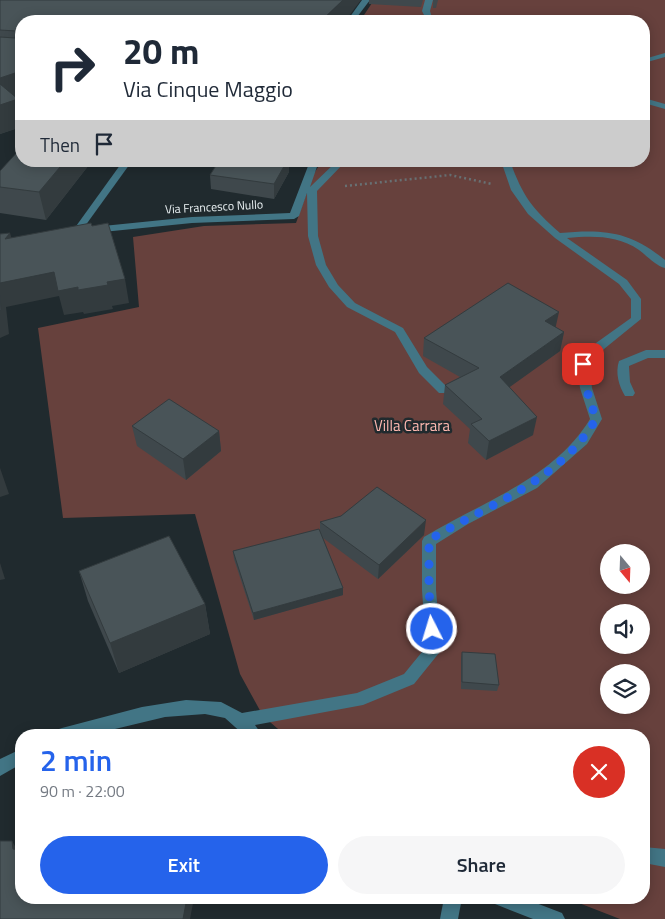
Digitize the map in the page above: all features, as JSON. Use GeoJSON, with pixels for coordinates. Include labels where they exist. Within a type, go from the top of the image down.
{"type":"FeatureCollection","features":[{"type":"Feature","properties":{"kind":"street"},"geometry":{"type":"LineString","coordinates":[[355,15],[366,0]]}},
{"type":"Feature","properties":{"kind":"street"},"geometry":{"type":"LineString","coordinates":[[428,0],[426,11],[428,15]]}},
{"type":"Feature","properties":{"kind":"street"},"geometry":{"type":"LineString","coordinates":[[650,60],[665,56]]}},
{"type":"Feature","properties":{"kind":"street"},"geometry":{"type":"LineString","coordinates":[[650,102],[665,106]]}},
{"type":"Feature","properties":{"kind":"street","name":"Via Francesco Nullo"},"geometry":{"type":"LineString","coordinates":[[123,167],[73,232],[192,220],[294,216],[313,167]]}},
{"type":"Feature","properties":{"kind":"street"},"geometry":{"type":"LineString","coordinates":[[336,167],[312,190],[313,236],[321,264],[334,287],[351,305],[399,330],[423,370],[443,390]]}},
{"type":"Feature","properties":{"kind":"street"},"geometry":{"type":"LineString","coordinates":[[241,720],[358,700],[409,679],[434,649],[429,590],[429,540],[463,520],[532,485],[583,441],[596,419],[586,388],[583,364],[600,346],[636,319],[636,299],[622,282],[558,236],[531,212],[516,190],[507,167]]}},
{"type":"Feature","properties":{"kind":"street"},"geometry":{"type":"LineString","coordinates":[[558,236],[597,232],[625,238],[645,248],[665,265]]}},
{"type":"Feature","properties":{"kind":"street"},"geometry":{"type":"LineString","coordinates":[[629,393],[624,382],[623,364],[646,354],[665,354]]}},
{"type":"Feature","properties":{"kind":"street"},"geometry":{"type":"LineString","coordinates":[[87,729],[180,707],[221,709],[241,720],[249,729]]}},
{"type":"Feature","properties":{"kind":"street"},"geometry":{"type":"LineString","coordinates":[[0,768],[15,759]]}},
{"type":"Feature","properties":{"kind":"street"},"geometry":{"type":"LineString","coordinates":[[650,855],[665,858]]}},
{"type":"Feature","properties":{"kind":"street"},"geometry":{"type":"LineString","coordinates":[[449,919],[452,904]]}},
{"type":"Feature","properties":{"kind":"street"},"geometry":{"type":"LineString","coordinates":[[517,904],[556,919]]}},
{"type":"Feature","properties":{"kind":"path"},"geometry":{"type":"LineString","coordinates":[[312,190],[450,175],[468,177],[516,190]]}},
{"type":"Feature","properties":{"kind":"green space","name":"Villa Carrara"},"geometry":{"type":"Polygon","coordinates":[[[374,0],[665,0],[665,919],[620,919],[581,904],[650,904],[650,729],[278,729],[263,716],[240,674],[195,514],[63,518],[38,328],[139,307],[133,237],[204,226],[296,223],[313,175],[318,167],[650,167],[650,15],[364,15],[374,0]]]}},
{"type":"Feature","properties":{"kind":"building"},"geometry":{"type":"Polygon","coordinates":[[[0,0],[343,0],[327,15],[15,15],[15,31],[0,30],[0,0]]]}},
{"type":"Feature","properties":{"kind":"building"},"geometry":{"type":"Polygon","coordinates":[[[0,37],[15,38],[15,73],[0,78],[0,37]]]}},
{"type":"Feature","properties":{"kind":"building"},"geometry":{"type":"Polygon","coordinates":[[[0,84],[15,96],[15,100],[0,105],[0,84]]]}},
{"type":"Feature","properties":{"kind":"building"},"geometry":{"type":"Polygon","coordinates":[[[15,155],[15,167],[60,167],[39,192],[0,187],[0,171],[15,155]]]}},
{"type":"Feature","properties":{"kind":"building"},"geometry":{"type":"Polygon","coordinates":[[[215,167],[284,167],[274,184],[210,175],[215,167]]]}},
{"type":"Feature","properties":{"kind":"building"},"geometry":{"type":"Polygon","coordinates":[[[91,223],[92,226],[108,223],[125,279],[107,282],[108,285],[78,290],[78,287],[58,291],[54,272],[0,283],[0,234],[10,233],[5,239],[91,223]]]}},
{"type":"Feature","properties":{"kind":"building"},"geometry":{"type":"Polygon","coordinates":[[[508,283],[559,312],[545,321],[564,332],[500,377],[537,417],[489,441],[471,424],[482,419],[445,385],[479,368],[424,338],[508,283]]]}},
{"type":"Feature","properties":{"kind":"building"},"geometry":{"type":"Polygon","coordinates":[[[169,399],[219,431],[183,459],[132,426],[169,399]]]}},
{"type":"Feature","properties":{"kind":"building"},"geometry":{"type":"Polygon","coordinates":[[[377,487],[426,520],[379,565],[320,522],[341,516],[377,487]]]}},
{"type":"Feature","properties":{"kind":"building"},"geometry":{"type":"Polygon","coordinates":[[[319,529],[343,588],[253,613],[233,551],[319,529]]]}},
{"type":"Feature","properties":{"kind":"building"},"geometry":{"type":"Polygon","coordinates":[[[169,536],[205,604],[110,643],[79,571],[169,536]]]}},
{"type":"Feature","properties":{"kind":"building"},"geometry":{"type":"Polygon","coordinates":[[[462,652],[495,654],[499,685],[462,682],[462,652]]]}},
{"type":"Feature","properties":{"kind":"building"},"geometry":{"type":"Polygon","coordinates":[[[0,841],[12,841],[13,849],[15,849],[15,904],[186,904],[183,919],[0,919],[0,841]]]}},
{"type":"Feature","properties":{"kind":"route"},"geometry":{"type":"LineString","coordinates":[[432,629],[429,590],[429,540],[463,520],[532,485],[583,441],[596,419],[586,388],[583,364]]}}]}
